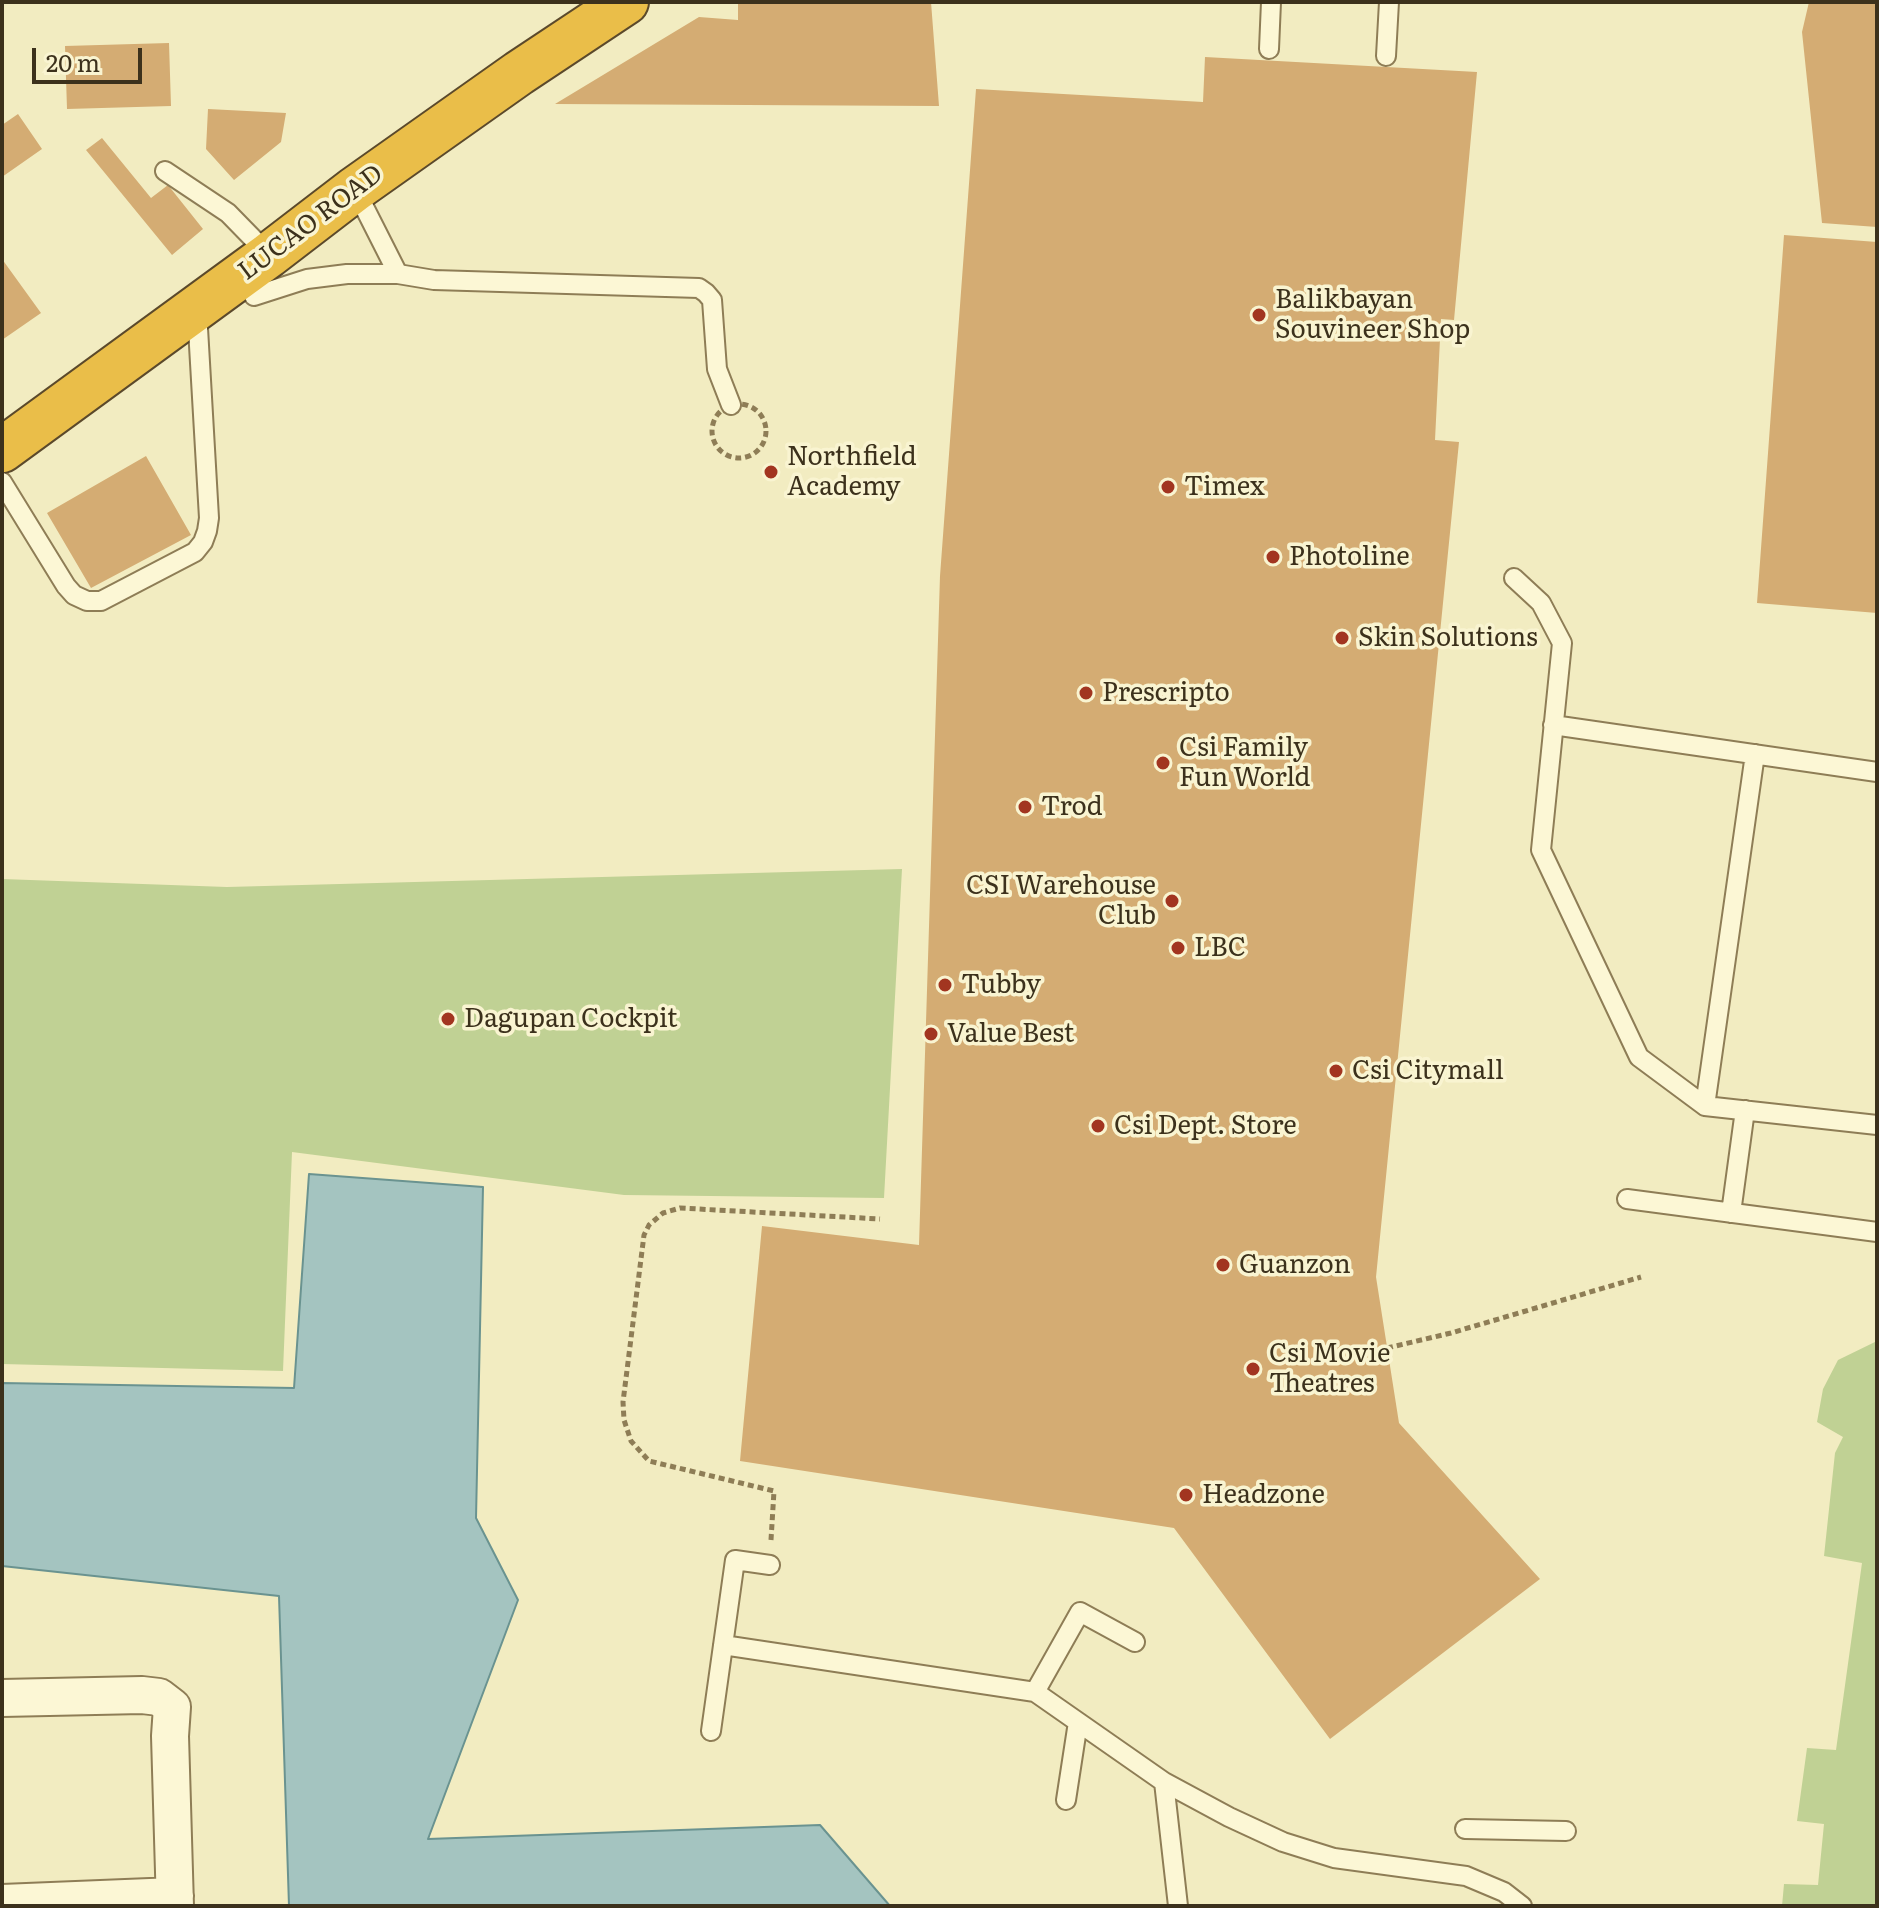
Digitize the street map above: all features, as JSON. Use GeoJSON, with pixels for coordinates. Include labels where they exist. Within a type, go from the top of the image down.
{"type":"FeatureCollection","features":[{"type":"Feature","properties":{"kind":"highway","name":"LUCAO ROAD"},"geometry":{"type":"LineString","coordinates":[[2,450],[355,189],[626,2]]}},
{"type":"Feature","properties":{"kind":"street"},"geometry":{"type":"LineString","coordinates":[[2,1698],[142,1695],[159,1697],[172,1707],[170,1736],[175,1901],[2,1903]]}},
{"type":"Feature","properties":{"kind":"lane"},"geometry":{"type":"LineString","coordinates":[[1269,49],[1271,2]]}},
{"type":"Feature","properties":{"kind":"lane"},"geometry":{"type":"LineString","coordinates":[[1386,56],[1389,2]]}},
{"type":"Feature","properties":{"kind":"lane"},"geometry":{"type":"LineString","coordinates":[[165,171],[228,213],[269,255]]}},
{"type":"Feature","properties":{"kind":"lane"},"geometry":{"type":"LineString","coordinates":[[355,189],[398,274]]}},
{"type":"Feature","properties":{"kind":"lane"},"geometry":{"type":"LineString","coordinates":[[254,296],[307,279],[347,274],[398,274],[434,280],[699,288],[712,300],[717,369],[731,405]]}},
{"type":"Feature","properties":{"kind":"lane"},"geometry":{"type":"LineString","coordinates":[[2,482],[66,586],[74,595],[87,601],[101,601],[195,552],[203,542],[209,518],[197,307]]}},
{"type":"Feature","properties":{"kind":"lane"},"geometry":{"type":"LineString","coordinates":[[1514,578],[1541,603],[1562,643],[1541,850],[1639,1057],[1705,1106],[1877,1125]]}},
{"type":"Feature","properties":{"kind":"lane"},"geometry":{"type":"LineString","coordinates":[[1553,725],[1877,772]]}},
{"type":"Feature","properties":{"kind":"lane"},"geometry":{"type":"LineString","coordinates":[[1705,1106],[1755,754]]}},
{"type":"Feature","properties":{"kind":"lane"},"geometry":{"type":"LineString","coordinates":[[1731,1213],[1745,1110]]}},
{"type":"Feature","properties":{"kind":"lane"},"geometry":{"type":"LineString","coordinates":[[1627,1199],[1877,1232]]}},
{"type":"Feature","properties":{"kind":"lane"},"geometry":{"type":"LineString","coordinates":[[711,1731],[735,1560],[770,1565]]}},
{"type":"Feature","properties":{"kind":"lane"},"geometry":{"type":"LineString","coordinates":[[1035,1692],[1080,1612],[1135,1642]]}},
{"type":"Feature","properties":{"kind":"lane"},"geometry":{"type":"LineString","coordinates":[[723,1645],[1035,1692],[1164,1782],[1283,1842],[1334,1858],[1466,1876],[1504,1892],[1522,1906]]}},
{"type":"Feature","properties":{"kind":"lane"},"geometry":{"type":"LineString","coordinates":[[1066,1800],[1078,1722]]}},
{"type":"Feature","properties":{"kind":"lane"},"geometry":{"type":"LineString","coordinates":[[1164,1782],[1178,1906]]}},
{"type":"Feature","properties":{"kind":"lane"},"geometry":{"type":"LineString","coordinates":[[1465,1829],[1566,1831]]}},
{"type":"Feature","properties":{"kind":"path"},"geometry":{"type":"LineString","coordinates":[[770,1565],[774,1491],[649,1461],[631,1441],[624,1420],[623,1402],[644,1235],[649,1225],[663,1213],[680,1208],[880,1219]]}},
{"type":"Feature","properties":{"kind":"path"},"geometry":{"type":"LineString","coordinates":[[1387,1348],[1451,1333],[1641,1277]]}},
{"type":"Feature","properties":{"kind":"green space","name":"Dagupan Cockpit"},"geometry":{"type":"Polygon","coordinates":[[[902,869],[884,1198],[624,1195],[292,1152],[283,1371],[2,1364],[2,879],[227,887],[902,869]]]}},
{"type":"Feature","properties":{"kind":"green space"},"geometry":{"type":"Polygon","coordinates":[[[1877,1341],[1877,1906],[1782,1906],[1784,1884],[1818,1885],[1824,1824],[1797,1821],[1807,1748],[1836,1750],[1862,1563],[1824,1556],[1835,1453],[1843,1437],[1817,1422],[1823,1389],[1838,1360],[1877,1341]]]}},
{"type":"Feature","properties":{"kind":"water"},"geometry":{"type":"Polygon","coordinates":[[[309,1174],[483,1187],[476,1518],[518,1600],[428,1839],[820,1825],[890,1906],[289,1906],[279,1596],[2,1566],[2,1383],[294,1388],[309,1174]]]}},
{"type":"Feature","properties":{"kind":"building"},"geometry":{"type":"Polygon","coordinates":[[[738,2],[931,2],[939,106],[555,104],[699,17],[738,20],[738,2]]]}},
{"type":"Feature","properties":{"kind":"building"},"geometry":{"type":"Polygon","coordinates":[[[1809,2],[1877,2],[1877,227],[1822,223],[1802,32],[1809,2]]]}},
{"type":"Feature","properties":{"kind":"building"},"geometry":{"type":"Polygon","coordinates":[[[169,43],[171,106],[67,109],[65,46],[169,43]]]}},
{"type":"Feature","properties":{"kind":"building","name":"CSI Warehouse Club"},"geometry":{"type":"Polygon","coordinates":[[[1205,57],[1477,72],[1454,320],[1441,319],[1435,440],[1459,442],[1376,1277],[1399,1423],[1540,1579],[1330,1739],[1174,1528],[740,1461],[762,1226],[919,1245],[940,576],[976,89],[1203,102],[1205,57]]]}},
{"type":"Feature","properties":{"kind":"building"},"geometry":{"type":"Polygon","coordinates":[[[208,109],[286,113],[281,142],[234,180],[206,149],[208,109]]]}},
{"type":"Feature","properties":{"kind":"building"},"geometry":{"type":"Polygon","coordinates":[[[18,114],[42,149],[2,177],[2,125],[18,114]]]}},
{"type":"Feature","properties":{"kind":"building"},"geometry":{"type":"Polygon","coordinates":[[[102,138],[151,198],[168,185],[203,229],[172,255],[86,150],[102,138]]]}},
{"type":"Feature","properties":{"kind":"building"},"geometry":{"type":"Polygon","coordinates":[[[1784,235],[1877,242],[1877,613],[1757,603],[1784,235]]]}},
{"type":"Feature","properties":{"kind":"building"},"geometry":{"type":"Polygon","coordinates":[[[2,259],[41,313],[2,340],[2,259]]]}},
{"type":"Feature","properties":{"kind":"building"},"geometry":{"type":"Polygon","coordinates":[[[146,456],[191,535],[91,588],[47,513],[146,456]]]}},
{"type":"Feature","properties":{"kind":"place","name":"Balikbayan Souvineer Shop"},"geometry":{"type":"Point","coordinates":[1259,315]}},
{"type":"Feature","properties":{"kind":"place","name":"Northfield Academy"},"geometry":{"type":"Point","coordinates":[771,472]}},
{"type":"Feature","properties":{"kind":"place","name":"Timex"},"geometry":{"type":"Point","coordinates":[1168,487]}},
{"type":"Feature","properties":{"kind":"place","name":"Photoline"},"geometry":{"type":"Point","coordinates":[1273,557]}},
{"type":"Feature","properties":{"kind":"place","name":"Skin Solutions"},"geometry":{"type":"Point","coordinates":[1342,638]}},
{"type":"Feature","properties":{"kind":"place","name":"Prescripto"},"geometry":{"type":"Point","coordinates":[1086,693]}},
{"type":"Feature","properties":{"kind":"place","name":"Csi Family Fun World"},"geometry":{"type":"Point","coordinates":[1163,763]}},
{"type":"Feature","properties":{"kind":"place","name":"Trod"},"geometry":{"type":"Point","coordinates":[1025,807]}},
{"type":"Feature","properties":{"kind":"place","name":"CSI Warehouse Club"},"geometry":{"type":"Point","coordinates":[1172,901]}},
{"type":"Feature","properties":{"kind":"place","name":"LBC"},"geometry":{"type":"Point","coordinates":[1178,948]}},
{"type":"Feature","properties":{"kind":"place","name":"Tubby"},"geometry":{"type":"Point","coordinates":[945,985]}},
{"type":"Feature","properties":{"kind":"place","name":"Dagupan Cockpit"},"geometry":{"type":"Point","coordinates":[448,1019]}},
{"type":"Feature","properties":{"kind":"place","name":"Value Best"},"geometry":{"type":"Point","coordinates":[931,1034]}},
{"type":"Feature","properties":{"kind":"place","name":"Csi Citymall"},"geometry":{"type":"Point","coordinates":[1336,1071]}},
{"type":"Feature","properties":{"kind":"place","name":"Csi Dept. Store"},"geometry":{"type":"Point","coordinates":[1098,1126]}},
{"type":"Feature","properties":{"kind":"place","name":"Guanzon"},"geometry":{"type":"Point","coordinates":[1223,1265]}},
{"type":"Feature","properties":{"kind":"place","name":"Csi Movie Theatres"},"geometry":{"type":"Point","coordinates":[1253,1369]}},
{"type":"Feature","properties":{"kind":"place","name":"Headzone"},"geometry":{"type":"Point","coordinates":[1186,1495]}}]}
